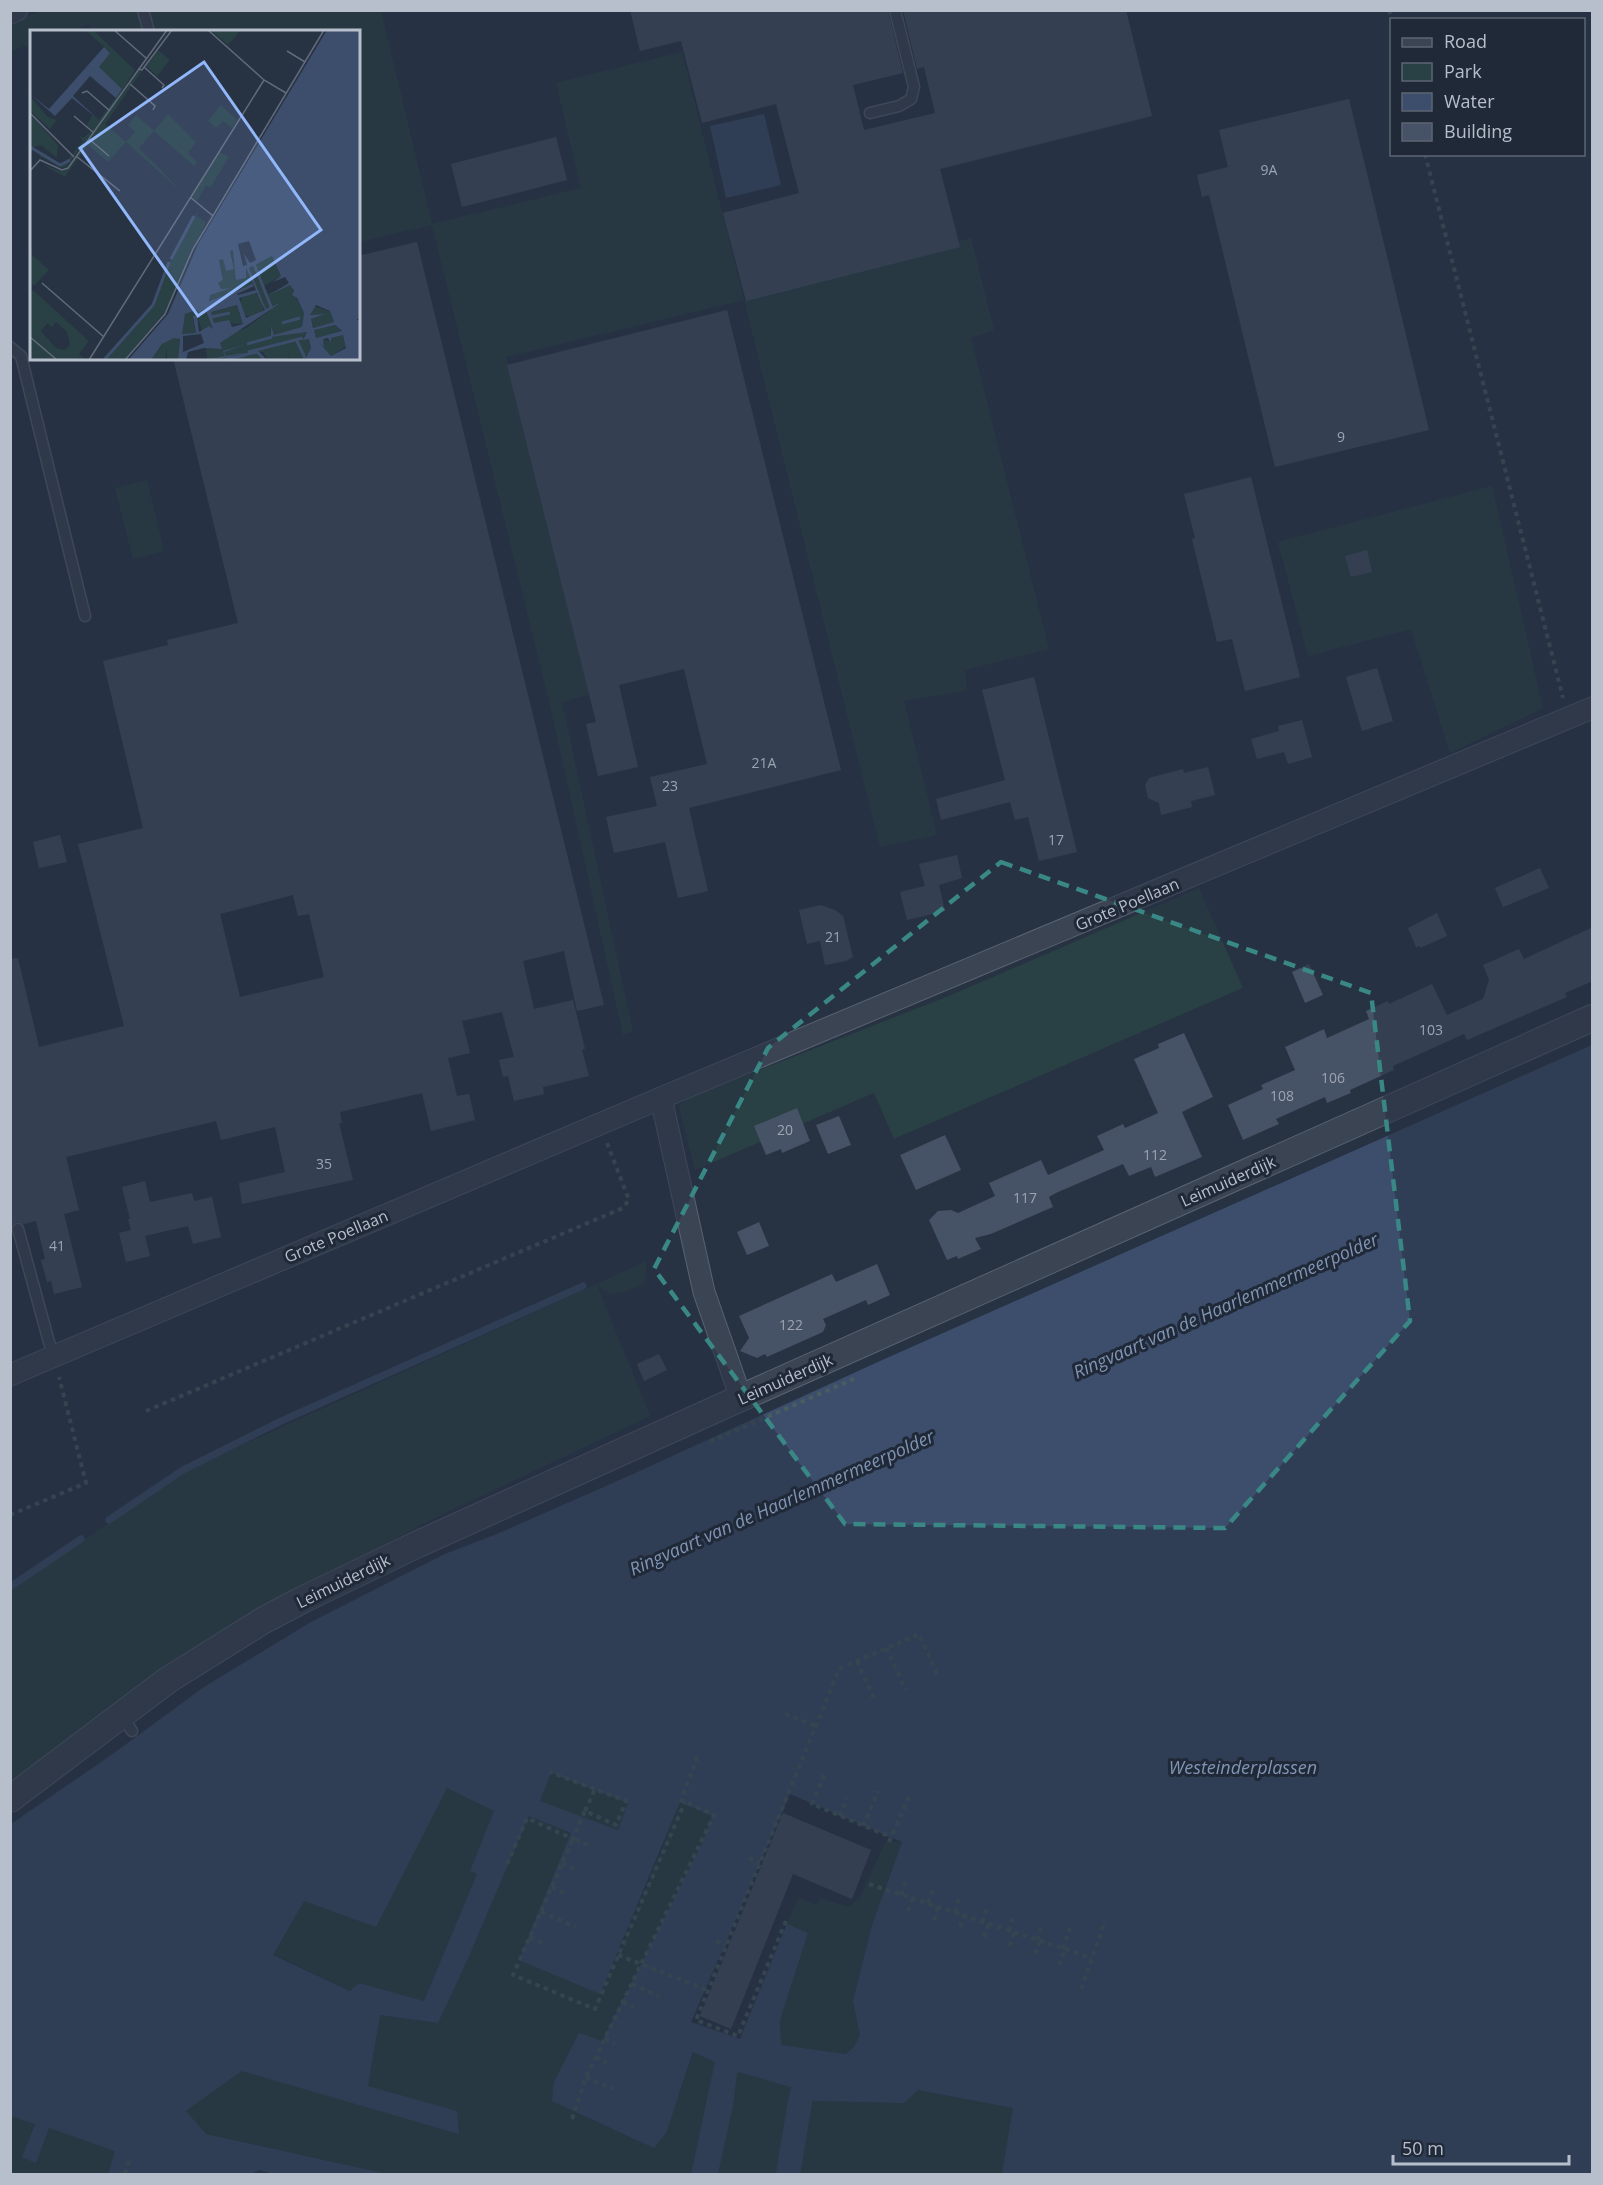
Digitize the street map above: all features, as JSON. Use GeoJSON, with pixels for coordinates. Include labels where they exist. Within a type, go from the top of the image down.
{"type":"FeatureCollection","features":[{"type":"Feature","properties":{"kind":"street"},"geometry":{"type":"LineString","coordinates":[[10,13],[17,10]]}},
{"type":"Feature","properties":{"kind":"street","name":"Grote Poellaan"},"geometry":{"type":"LineString","coordinates":[[10,1375],[661,1098],[1593,708]]}},
{"type":"Feature","properties":{"kind":"street","name":"Leimuiderdijk"},"geometry":{"type":"LineString","coordinates":[[10,1799],[126,1723],[168,1680],[274,1615],[416,1545],[1593,1018]]}},
{"type":"Feature","properties":{"kind":"street"},"geometry":{"type":"LineString","coordinates":[[661,1098],[704,1292],[741,1398]]}},
{"type":"Feature","properties":{"kind":"lane"},"geometry":{"type":"LineString","coordinates":[[143,10],[148,30]]}},
{"type":"Feature","properties":{"kind":"lane"},"geometry":{"type":"LineString","coordinates":[[870,112],[899,106],[911,99],[914,87],[895,10]]}},
{"type":"Feature","properties":{"kind":"lane"},"geometry":{"type":"LineString","coordinates":[[10,347],[21,356],[84,616]]}},
{"type":"Feature","properties":{"kind":"lane"},"geometry":{"type":"LineString","coordinates":[[18,1229],[52,1357]]}},
{"type":"Feature","properties":{"kind":"path"},"geometry":{"type":"LineString","coordinates":[[1426,156],[1568,719]]}},
{"type":"Feature","properties":{"kind":"path"},"geometry":{"type":"LineString","coordinates":[[146,1411],[623,1208],[629,1200],[600,1124]]}},
{"type":"Feature","properties":{"kind":"path"},"geometry":{"type":"LineString","coordinates":[[10,1515],[86,1483],[61,1382],[52,1357]]}},
{"type":"Feature","properties":{"kind":"path"},"geometry":{"type":"LineString","coordinates":[[710,1442],[858,1377]]}},
{"type":"Feature","properties":{"kind":"path"},"geometry":{"type":"LineString","coordinates":[[786,1921],[738,2036],[696,2020],[839,1669],[919,1634],[938,1676]]}},
{"type":"Feature","properties":{"kind":"path"},"geometry":{"type":"LineString","coordinates":[[886,1648],[906,1690]]}},
{"type":"Feature","properties":{"kind":"path"},"geometry":{"type":"LineString","coordinates":[[857,1661],[875,1701]]}},
{"type":"Feature","properties":{"kind":"path"},"geometry":{"type":"LineString","coordinates":[[786,1714],[816,1726]]}},
{"type":"Feature","properties":{"kind":"path"},"geometry":{"type":"LineString","coordinates":[[572,2119],[586,2077],[714,1815],[681,1800],[698,1756]]}},
{"type":"Feature","properties":{"kind":"path"},"geometry":{"type":"LineString","coordinates":[[550,1772],[626,1801],[616,1826],[585,1811]]}},
{"type":"Feature","properties":{"kind":"path"},"geometry":{"type":"LineString","coordinates":[[824,1775],[812,1804],[890,1840],[911,1792]]}},
{"type":"Feature","properties":{"kind":"path"},"geometry":{"type":"LineString","coordinates":[[595,1789],[513,1975],[595,2009],[685,1802]]}},
{"type":"Feature","properties":{"kind":"path"},"geometry":{"type":"LineString","coordinates":[[863,1826],[878,1791]]}},
{"type":"Feature","properties":{"kind":"path"},"geometry":{"type":"LineString","coordinates":[[840,1816],[847,1798]]}},
{"type":"Feature","properties":{"kind":"path"},"geometry":{"type":"LineString","coordinates":[[507,1864],[527,1818],[588,1845]]}},
{"type":"Feature","properties":{"kind":"path"},"geometry":{"type":"LineString","coordinates":[[749,1858],[759,1863]]}},
{"type":"Feature","properties":{"kind":"path"},"geometry":{"type":"LineString","coordinates":[[562,1863],[578,1870]]}},
{"type":"Feature","properties":{"kind":"path"},"geometry":{"type":"LineString","coordinates":[[901,1894],[906,1882]]}},
{"type":"Feature","properties":{"kind":"path"},"geometry":{"type":"LineString","coordinates":[[869,1884],[1092,1958]]}},
{"type":"Feature","properties":{"kind":"path"},"geometry":{"type":"LineString","coordinates":[[552,1887],[567,1894]]}},
{"type":"Feature","properties":{"kind":"path"},"geometry":{"type":"LineString","coordinates":[[928,1903],[933,1890]]}},
{"type":"Feature","properties":{"kind":"path"},"geometry":{"type":"LineString","coordinates":[[908,1911],[913,1898]]}},
{"type":"Feature","properties":{"kind":"path"},"geometry":{"type":"LineString","coordinates":[[955,1912],[959,1899]]}},
{"type":"Feature","properties":{"kind":"path"},"geometry":{"type":"LineString","coordinates":[[934,1920],[939,1907]]}},
{"type":"Feature","properties":{"kind":"path"},"geometry":{"type":"LineString","coordinates":[[982,1922],[987,1908]]}},
{"type":"Feature","properties":{"kind":"path"},"geometry":{"type":"LineString","coordinates":[[541,1912],[576,1927]]}},
{"type":"Feature","properties":{"kind":"path"},"geometry":{"type":"LineString","coordinates":[[960,1927],[964,1915]]}},
{"type":"Feature","properties":{"kind":"path"},"geometry":{"type":"LineString","coordinates":[[1010,1946],[1013,1918]]}},
{"type":"Feature","properties":{"kind":"path"},"geometry":{"type":"LineString","coordinates":[[1081,1989],[1105,1921]]}},
{"type":"Feature","properties":{"kind":"path"},"geometry":{"type":"LineString","coordinates":[[984,1937],[989,1924]]}},
{"type":"Feature","properties":{"kind":"path"},"geometry":{"type":"LineString","coordinates":[[1035,1954],[1041,1927]]}},
{"type":"Feature","properties":{"kind":"path"},"geometry":{"type":"LineString","coordinates":[[1059,1965],[1071,1928]]}},
{"type":"Feature","properties":{"kind":"path"},"geometry":{"type":"LineString","coordinates":[[530,1937],[545,1944]]}},
{"type":"Feature","properties":{"kind":"path"},"geometry":{"type":"LineString","coordinates":[[716,1941],[726,1945]]}},
{"type":"Feature","properties":{"kind":"path"},"geometry":{"type":"LineString","coordinates":[[618,1955],[707,1990]]}},
{"type":"Feature","properties":{"kind":"path"},"geometry":{"type":"LineString","coordinates":[[632,1984],[659,1996]]}},
{"type":"Feature","properties":{"kind":"path"},"geometry":{"type":"LineString","coordinates":[[623,2002],[634,2007]]}},
{"type":"Feature","properties":{"kind":"path"},"geometry":{"type":"LineString","coordinates":[[605,2039],[615,2044]]}},
{"type":"Feature","properties":{"kind":"path"},"geometry":{"type":"LineString","coordinates":[[596,2057],[607,2063]]}},
{"type":"Feature","properties":{"kind":"path"},"geometry":{"type":"LineString","coordinates":[[586,2077],[613,2089]]}},
{"type":"Feature","properties":{"kind":"path"},"geometry":{"type":"LineString","coordinates":[[124,2175],[130,2157]]}},
{"type":"Feature","properties":{"kind":"highlighted area"},"geometry":{"type":"Polygon","coordinates":[[[1001,862],[1371,993],[1410,1321],[1225,1528],[845,1524],[654,1269],[768,1048],[1001,862]]]}},
{"type":"Feature","properties":{"kind":"green space"},"geometry":{"type":"Polygon","coordinates":[[[44,10],[381,11],[432,224],[581,188],[556,83],[682,52],[744,300],[506,357],[592,694],[562,702],[633,1032],[623,1035],[550,705],[432,225],[360,242],[360,30],[92,30],[90,24],[71,30],[30,30],[30,44],[11,51],[10,22],[44,10]]]}},
{"type":"Feature","properties":{"kind":"green space"},"geometry":{"type":"Polygon","coordinates":[[[971,238],[994,330],[971,338],[1049,649],[965,670],[967,690],[904,701],[937,835],[880,847],[744,300],[971,238]]]}},
{"type":"Feature","properties":{"kind":"green space"},"geometry":{"type":"Polygon","coordinates":[[[147,480],[164,551],[133,559],[115,488],[147,480]]]}},
{"type":"Feature","properties":{"kind":"green space"},"geometry":{"type":"Polygon","coordinates":[[[1492,486],[1543,708],[1450,753],[1411,629],[1308,656],[1278,542],[1492,486]]]}},
{"type":"Feature","properties":{"kind":"green space"},"geometry":{"type":"Polygon","coordinates":[[[1199,888],[1243,988],[894,1139],[874,1093],[695,1170],[679,1107],[688,1098],[951,995],[1199,888]]]}},
{"type":"Feature","properties":{"kind":"green space"},"geometry":{"type":"Polygon","coordinates":[[[647,1261],[644,1283],[627,1291],[609,1294],[597,1285],[650,1416],[426,1522],[274,1606],[204,1646],[11,1780],[10,1591],[183,1472],[647,1261]]]}},
{"type":"Feature","properties":{"kind":"green space"},"geometry":{"type":"Polygon","coordinates":[[[551,1772],[628,1803],[618,1830],[540,1801],[551,1772]]]}},
{"type":"Feature","properties":{"kind":"green space"},"geometry":{"type":"Polygon","coordinates":[[[447,1788],[494,1811],[470,1871],[477,1874],[424,2001],[359,1983],[351,1991],[273,1954],[304,1901],[376,1927],[440,1794],[447,1788]]]}},
{"type":"Feature","properties":{"kind":"green space"},"geometry":{"type":"Polygon","coordinates":[[[680,1802],[712,1816],[702,1844],[602,2041],[579,2033],[587,2118],[618,2131],[678,2098],[694,2052],[716,2062],[691,2174],[387,2174],[206,2134],[186,2111],[242,2071],[271,2079],[457,2111],[368,2086],[380,2015],[438,2023],[529,1816],[571,1833],[563,1855],[600,1994],[636,1913],[680,1802]]]}},
{"type":"Feature","properties":{"kind":"green space"},"geometry":{"type":"Polygon","coordinates":[[[886,1841],[902,1842],[872,1925],[853,2001],[860,2035],[854,2047],[846,2054],[781,2045],[780,2020],[808,1933],[787,1924],[798,1898],[816,1905],[820,1898],[849,1907],[860,1897],[886,1841]]]}},
{"type":"Feature","properties":{"kind":"green space"},"geometry":{"type":"Polygon","coordinates":[[[739,2072],[797,2089],[795,2110],[814,2101],[904,2103],[918,2090],[1014,2108],[1002,2174],[718,2174],[739,2072]]]}},
{"type":"Feature","properties":{"kind":"green space"},"geometry":{"type":"Polygon","coordinates":[[[10,2116],[35,2123],[22,2157],[36,2162],[48,2128],[116,2151],[108,2174],[11,2174],[10,2116]]]}},
{"type":"Feature","properties":{"kind":"water"},"geometry":{"type":"Polygon","coordinates":[[[764,114],[781,185],[726,198],[710,126],[764,114]]]}},
{"type":"Feature","properties":{"kind":"water"},"geometry":{"type":"Polygon","coordinates":[[[1592,1045],[1592,2174],[1002,2174],[1013,2108],[918,2090],[904,2103],[814,2101],[794,2111],[797,2089],[739,2072],[718,2174],[691,2174],[715,2062],[693,2052],[666,2133],[654,2148],[552,2101],[554,2082],[579,2033],[602,2041],[702,1844],[712,1816],[680,1802],[600,1994],[519,1960],[571,1833],[529,1816],[438,2023],[380,2015],[368,2086],[457,2111],[459,2134],[242,2071],[186,2111],[206,2134],[387,2174],[273,2174],[259,2170],[251,2174],[108,2174],[115,2151],[49,2128],[36,2163],[22,2157],[35,2124],[11,2116],[11,1824],[110,1756],[204,1687],[311,1622],[445,1554],[497,1534],[631,1475],[880,1361],[1592,1045]],[[551,1773],[540,1801],[618,1830],[628,1803],[551,1773]],[[447,1788],[376,1927],[304,1901],[273,1955],[350,1991],[359,1983],[424,2001],[477,1874],[470,1871],[494,1811],[447,1788]],[[790,1794],[691,2022],[740,2039],[787,1924],[808,1933],[780,2020],[781,2045],[846,2054],[854,2047],[860,2035],[853,2001],[872,1925],[902,1842],[790,1794]]]}},
{"type":"Feature","properties":{"kind":"building"},"geometry":{"type":"Polygon","coordinates":[[[630,10],[888,10],[903,73],[853,85],[864,130],[935,113],[924,67],[917,69],[903,10],[1126,10],[1152,116],[940,169],[960,247],[746,301],[723,213],[799,193],[776,104],[702,123],[681,41],[640,51],[630,10]]]}},
{"type":"Feature","properties":{"kind":"building"},"geometry":{"type":"Polygon","coordinates":[[[1349,99],[1429,430],[1275,467],[1209,195],[1202,197],[1197,175],[1228,167],[1219,130],[1349,99]]]}},
{"type":"Feature","properties":{"kind":"building"},"geometry":{"type":"Polygon","coordinates":[[[556,137],[567,180],[462,207],[451,164],[556,137]]]}},
{"type":"Feature","properties":{"kind":"building"},"geometry":{"type":"Polygon","coordinates":[[[417,242],[604,1005],[577,1011],[564,951],[523,961],[534,1009],[573,1000],[589,1076],[543,1087],[544,1094],[514,1101],[508,1076],[503,1077],[499,1060],[514,1057],[502,1012],[462,1021],[470,1053],[448,1058],[457,1096],[469,1094],[475,1120],[431,1131],[422,1093],[340,1112],[342,1123],[339,1123],[353,1180],[242,1204],[239,1183],[285,1172],[275,1127],[221,1140],[216,1121],[66,1157],[79,1210],[64,1214],[82,1287],[54,1294],[51,1281],[47,1282],[41,1260],[45,1259],[36,1221],[24,1224],[17,1222],[10,1228],[10,959],[18,958],[39,1047],[124,1026],[78,844],[143,828],[103,661],[168,645],[167,640],[238,623],[173,360],[360,360],[360,256],[417,242]],[[293,895],[220,914],[240,997],[324,977],[309,914],[298,916],[293,895]]]}},
{"type":"Feature","properties":{"kind":"building"},"geometry":{"type":"Polygon","coordinates":[[[727,310],[841,770],[689,808],[708,891],[678,898],[665,842],[614,853],[606,817],[657,806],[650,777],[707,764],[684,669],[619,685],[638,767],[598,776],[586,724],[596,722],[507,365],[727,310]]]}},
{"type":"Feature","properties":{"kind":"building"},"geometry":{"type":"Polygon","coordinates":[[[1251,477],[1300,677],[1245,691],[1232,639],[1217,642],[1192,539],[1195,538],[1184,494],[1251,477]]]}},
{"type":"Feature","properties":{"kind":"building"},"geometry":{"type":"Polygon","coordinates":[[[1367,550],[1372,572],[1351,577],[1345,556],[1367,550]]]}},
{"type":"Feature","properties":{"kind":"building"},"geometry":{"type":"Polygon","coordinates":[[[1377,668],[1393,721],[1362,731],[1346,677],[1377,668]]]}},
{"type":"Feature","properties":{"kind":"building"},"geometry":{"type":"Polygon","coordinates":[[[1034,677],[1077,852],[1039,861],[1028,817],[1015,820],[1010,802],[941,820],[936,799],[1005,780],[982,690],[1034,677]]]}},
{"type":"Feature","properties":{"kind":"building"},"geometry":{"type":"Polygon","coordinates":[[[1302,720],[1312,757],[1288,764],[1284,752],[1257,759],[1251,739],[1279,731],[1278,726],[1302,720]]]}},
{"type":"Feature","properties":{"kind":"building"},"geometry":{"type":"Polygon","coordinates":[[[1208,767],[1215,795],[1191,801],[1192,807],[1161,815],[1159,803],[1148,798],[1145,785],[1149,778],[1183,769],[1184,773],[1208,767]]]}},
{"type":"Feature","properties":{"kind":"building"},"geometry":{"type":"Polygon","coordinates":[[[60,835],[67,862],[39,868],[33,842],[60,835]]]}},
{"type":"Feature","properties":{"kind":"building"},"geometry":{"type":"Polygon","coordinates":[[[957,855],[962,878],[939,885],[945,911],[907,920],[900,892],[925,886],[919,864],[957,855]]]}},
{"type":"Feature","properties":{"kind":"building"},"geometry":{"type":"Polygon","coordinates":[[[1540,868],[1549,888],[1503,907],[1495,888],[1540,868]]]}},
{"type":"Feature","properties":{"kind":"building"},"geometry":{"type":"Polygon","coordinates":[[[821,905],[843,916],[853,957],[846,961],[825,965],[820,941],[807,944],[799,910],[821,905]]]}},
{"type":"Feature","properties":{"kind":"building"},"geometry":{"type":"Polygon","coordinates":[[[1437,913],[1447,936],[1420,948],[1420,946],[1416,947],[1408,928],[1437,913]]]}},
{"type":"Feature","properties":{"kind":"building"},"geometry":{"type":"Polygon","coordinates":[[[1593,927],[1593,981],[1565,993],[1567,997],[1467,1040],[1464,1034],[1393,1066],[1394,1070],[1350,1090],[1351,1093],[1327,1103],[1325,1097],[1276,1119],[1279,1124],[1243,1140],[1228,1105],[1263,1089],[1261,1085],[1295,1070],[1285,1047],[1324,1029],[1327,1038],[1369,1019],[1366,1011],[1388,1001],[1389,1004],[1432,984],[1447,1015],[1483,999],[1489,980],[1483,965],[1519,949],[1524,959],[1593,927]]]}},
{"type":"Feature","properties":{"kind":"building"},"geometry":{"type":"Polygon","coordinates":[[[1309,964],[1323,995],[1305,1003],[1292,972],[1309,964]]]}},
{"type":"Feature","properties":{"kind":"building"},"geometry":{"type":"Polygon","coordinates":[[[1184,1033],[1213,1097],[1182,1112],[1202,1157],[1155,1177],[1151,1167],[1129,1176],[1123,1164],[1049,1197],[1053,1207],[991,1234],[975,1238],[981,1249],[958,1259],[957,1256],[947,1260],[929,1220],[938,1211],[951,1210],[958,1213],[995,1196],[989,1183],[1041,1160],[1048,1175],[1104,1150],[1097,1136],[1123,1124],[1125,1128],[1158,1113],[1134,1059],[1159,1048],[1158,1044],[1184,1033]]]}},
{"type":"Feature","properties":{"kind":"building"},"geometry":{"type":"Polygon","coordinates":[[[797,1108],[810,1141],[782,1153],[781,1149],[766,1155],[754,1126],[797,1108]]]}},
{"type":"Feature","properties":{"kind":"building"},"geometry":{"type":"Polygon","coordinates":[[[839,1116],[851,1145],[828,1154],[816,1125],[839,1116]]]}},
{"type":"Feature","properties":{"kind":"building"},"geometry":{"type":"Polygon","coordinates":[[[945,1135],[961,1170],[916,1190],[900,1155],[945,1135]]]}},
{"type":"Feature","properties":{"kind":"building"},"geometry":{"type":"Polygon","coordinates":[[[145,1181],[150,1202],[192,1193],[194,1201],[212,1197],[221,1237],[193,1244],[188,1226],[145,1236],[150,1256],[126,1262],[119,1233],[131,1230],[122,1187],[145,1181]]]}},
{"type":"Feature","properties":{"kind":"building"},"geometry":{"type":"Polygon","coordinates":[[[759,1222],[769,1246],[747,1255],[737,1232],[759,1222]]]}},
{"type":"Feature","properties":{"kind":"building"},"geometry":{"type":"Polygon","coordinates":[[[877,1264],[890,1295],[868,1305],[866,1300],[823,1319],[826,1325],[823,1332],[767,1357],[765,1354],[757,1358],[740,1351],[749,1338],[739,1316],[832,1274],[836,1282],[877,1264]]]}},
{"type":"Feature","properties":{"kind":"building"},"geometry":{"type":"Polygon","coordinates":[[[659,1354],[667,1370],[644,1381],[637,1364],[659,1354]]]}},
{"type":"Feature","properties":{"kind":"building"},"geometry":{"type":"Polygon","coordinates":[[[783,1813],[871,1850],[852,1899],[793,1874],[731,2029],[700,2016],[783,1813]]]}},
{"type":"Feature","properties":{"kind":"waterway"},"geometry":{"type":"LineString","coordinates":[[109,1520],[183,1470],[279,1422],[583,1286]]}},
{"type":"Feature","properties":{"kind":"waterway"},"geometry":{"type":"LineString","coordinates":[[10,1587],[81,1539]]}},
{"type":"Feature","properties":{"kind":"waterway"},"geometry":{"type":"LineString","coordinates":[[788,2174],[806,2077]]}},
{"type":"Feature","properties":{"kind":"water label","name":"Ringvaart van de Haarlemmermeerpolder"},"geometry":{"type":"Point","coordinates":[1226,1306]}},
{"type":"Feature","properties":{"kind":"water label","name":"Ringvaart van de Haarlemmermeerpolder"},"geometry":{"type":"Point","coordinates":[782,1503]}},
{"type":"Feature","properties":{"kind":"water label","name":"Westeinderplassen"},"geometry":{"type":"Point","coordinates":[1243,1768]}}]}
